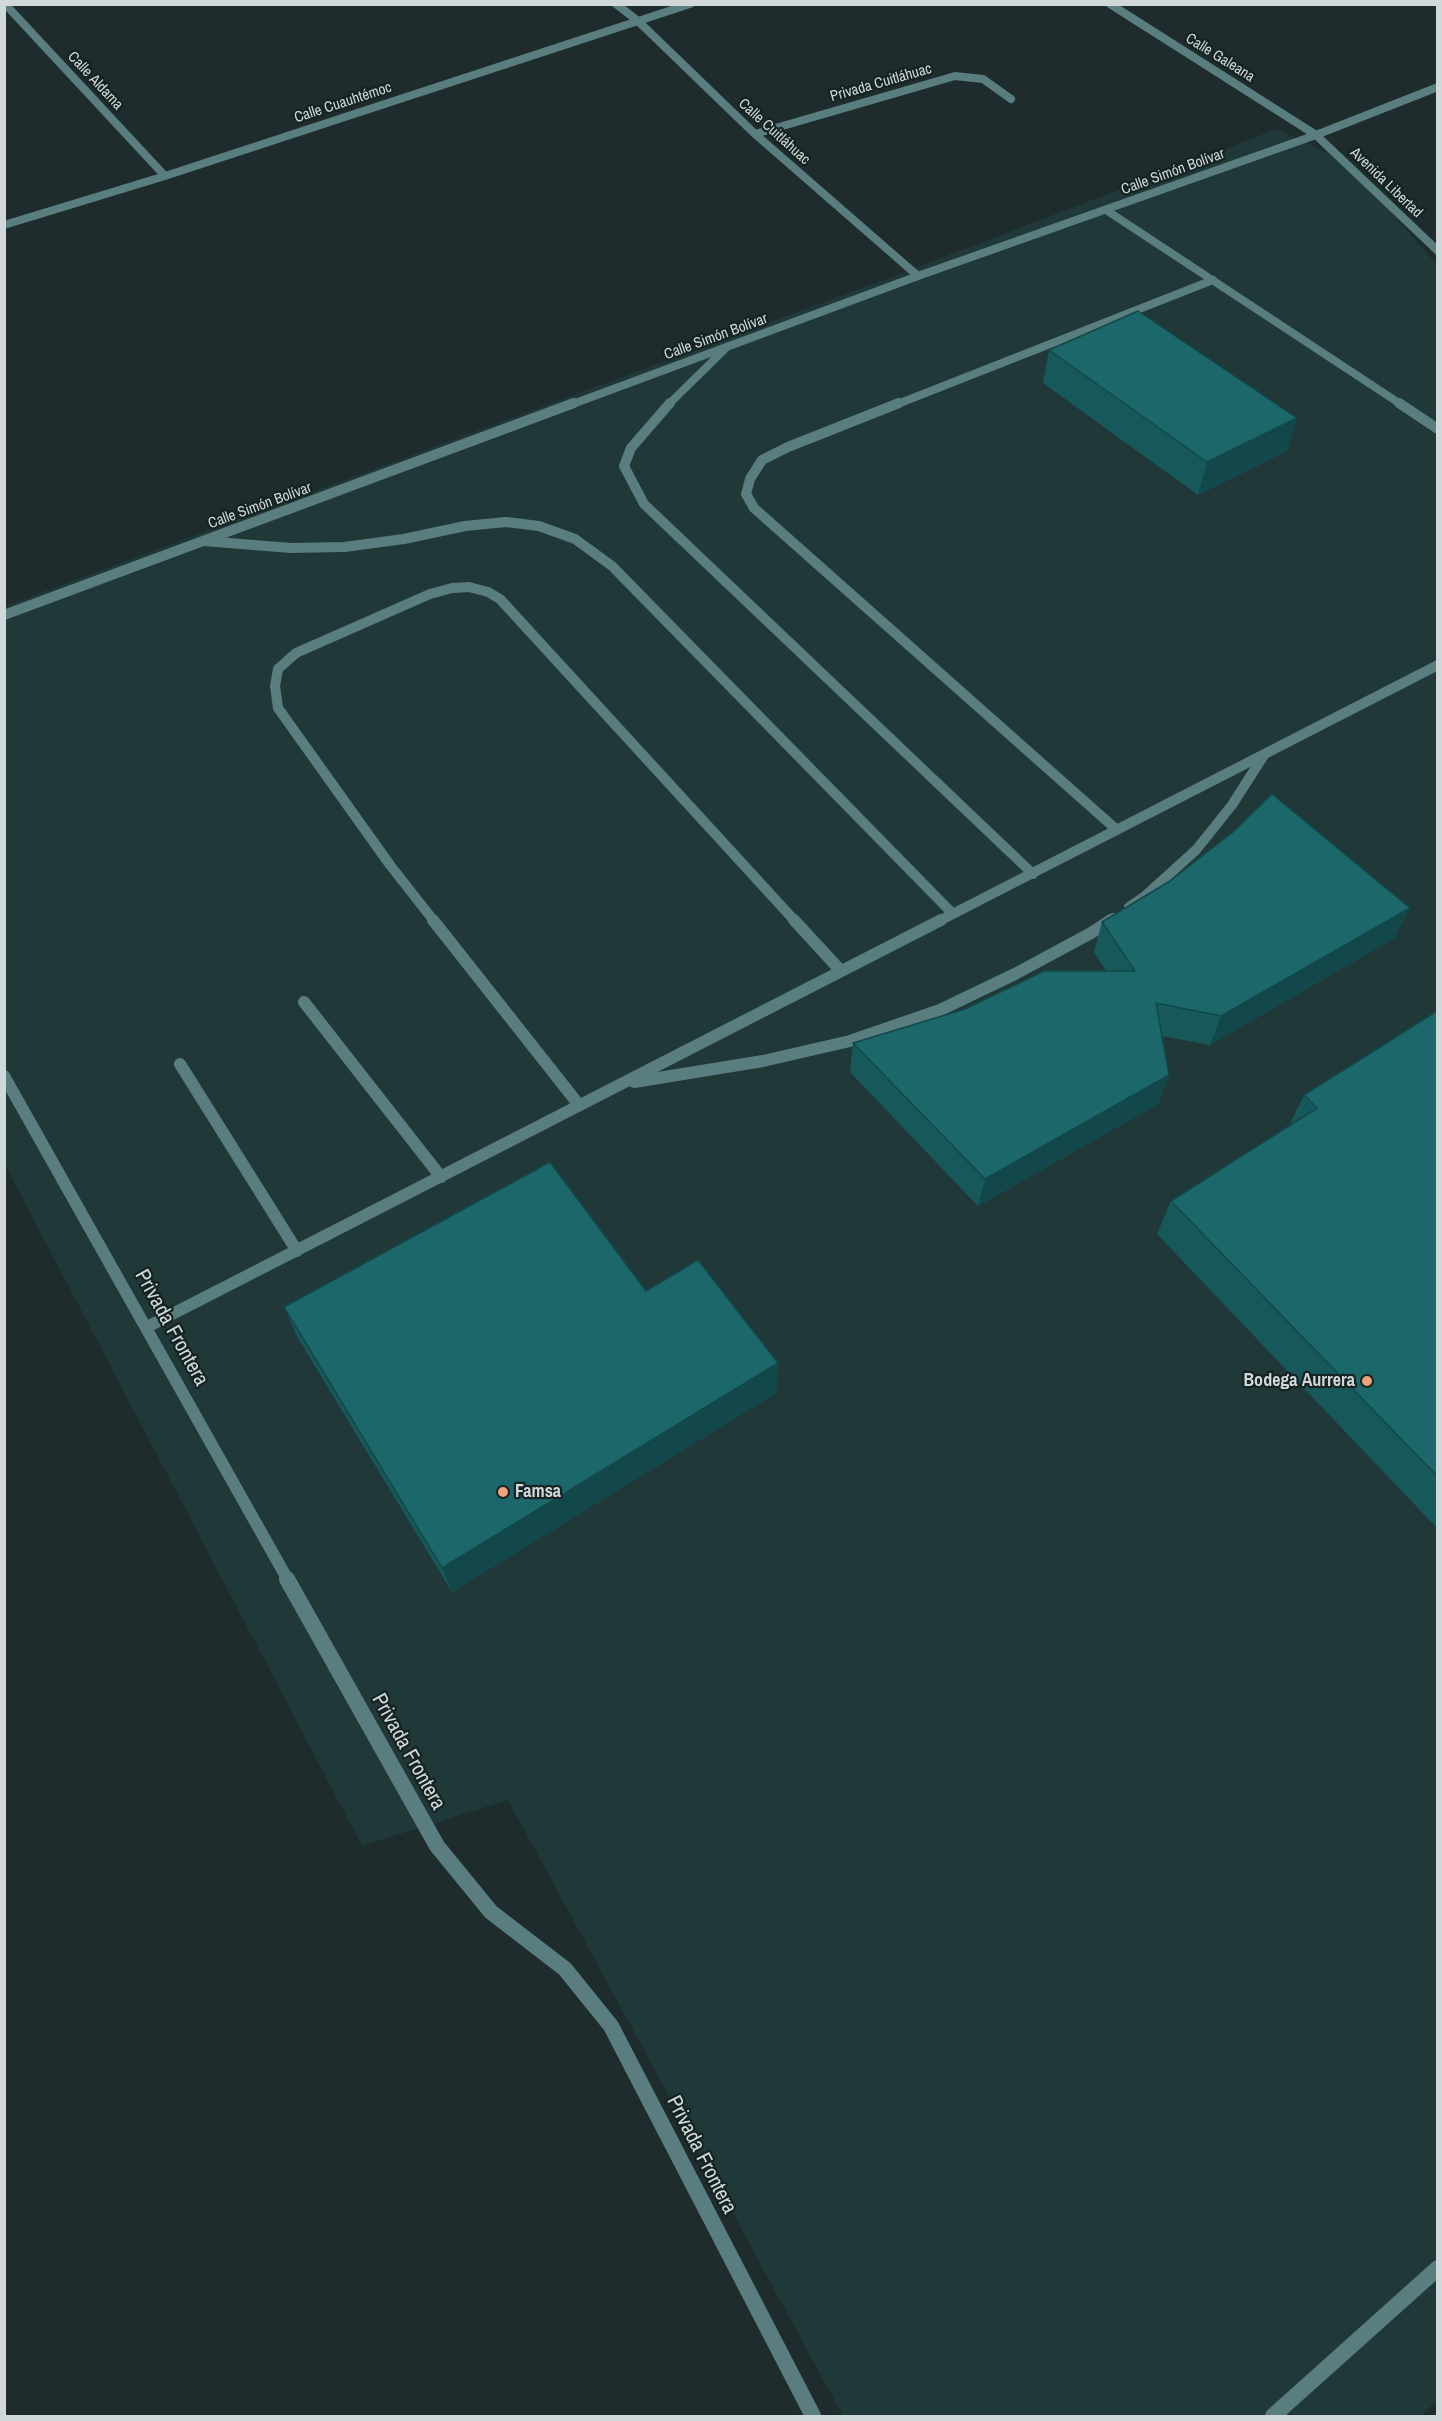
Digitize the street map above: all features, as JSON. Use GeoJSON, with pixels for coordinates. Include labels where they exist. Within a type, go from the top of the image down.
{"type":"FeatureCollection","features":[{"type":"Feature","properties":{"kind":"street","name":"Calle Aldama"},"geometry":{"type":"LineString","coordinates":[[4,4],[165,176]]}},
{"type":"Feature","properties":{"kind":"street","name":"Calle Cuitláhuac"},"geometry":{"type":"LineString","coordinates":[[616,4],[638,21],[754,134],[918,276]]}},
{"type":"Feature","properties":{"kind":"street","name":"Calle Cuauhtémoc"},"geometry":{"type":"LineString","coordinates":[[4,225],[165,176],[690,4]]}},
{"type":"Feature","properties":{"kind":"street","name":"Calle Galeana"},"geometry":{"type":"LineString","coordinates":[[1110,4],[1316,135]]}},
{"type":"Feature","properties":{"kind":"street","name":"Privada Cuitláhuac"},"geometry":{"type":"LineString","coordinates":[[754,134],[955,76],[983,80],[1011,99]]}},
{"type":"Feature","properties":{"kind":"street","name":"Calle Simón Bolívar"},"geometry":{"type":"LineString","coordinates":[[4,615],[918,276],[1316,135],[1437,87]]}},
{"type":"Feature","properties":{"kind":"street","name":"Avenida Libertad"},"geometry":{"type":"LineString","coordinates":[[1316,135],[1437,251]]}},
{"type":"Feature","properties":{"kind":"street"},"geometry":{"type":"LineString","coordinates":[[1106,210],[1437,429]]}},
{"type":"Feature","properties":{"kind":"street"},"geometry":{"type":"LineString","coordinates":[[1117,830],[754,508],[746,494],[750,479],[762,460],[788,447],[1213,280]]}},
{"type":"Feature","properties":{"kind":"street"},"geometry":{"type":"LineString","coordinates":[[727,347],[658,415],[631,448],[624,466],[631,483],[644,504],[1033,874]]}},
{"type":"Feature","properties":{"kind":"street"},"geometry":{"type":"LineString","coordinates":[[204,541],[291,548],[344,547],[404,539],[465,526],[506,522],[539,525],[575,539],[612,566],[953,914]]}},
{"type":"Feature","properties":{"kind":"street"},"geometry":{"type":"LineString","coordinates":[[579,1105],[390,865],[278,708],[274,686],[278,669],[296,653],[419,599],[452,588],[469,587],[488,592],[500,599],[841,971]]}},
{"type":"Feature","properties":{"kind":"street"},"geometry":{"type":"LineString","coordinates":[[147,1327],[1437,665]]}},
{"type":"Feature","properties":{"kind":"street"},"geometry":{"type":"LineString","coordinates":[[624,1083],[763,1061],[850,1041],[940,1010],[1015,974],[1091,933],[1145,896],[1196,850],[1232,805],[1265,754]]}},
{"type":"Feature","properties":{"kind":"street"},"geometry":{"type":"LineString","coordinates":[[304,1002],[441,1177]]}},
{"type":"Feature","properties":{"kind":"street"},"geometry":{"type":"LineString","coordinates":[[180,1065],[297,1251]]}},
{"type":"Feature","properties":{"kind":"street","name":"Privada Frontera"},"geometry":{"type":"LineString","coordinates":[[4,1076],[437,1846],[491,1912],[565,1969],[611,2026],[813,2416]]}},
{"type":"Feature","properties":{"kind":"street"},"geometry":{"type":"LineString","coordinates":[[1273,2416],[1437,2268]]}},
{"type":"Feature","properties":{"kind":"shaded area"},"geometry":{"type":"Polygon","coordinates":[[[1277,129],[1350,164],[1438,266],[1437,2400],[1421,2416],[843,2416],[508,1800],[362,1846],[5,1165],[5,606],[897,275],[1277,129]]]}},
{"type":"Feature","properties":{"kind":"building"},"geometry":{"type":"Polygon","coordinates":[[[1138,311],[1297,418],[1207,462],[1049,350],[1138,311]]]}},
{"type":"Feature","properties":{"kind":"building"},"geometry":{"type":"Polygon","coordinates":[[[1272,794],[1410,908],[1221,1016],[1156,1003],[1169,1075],[985,1179],[853,1043],[965,1009],[1044,971],[1135,971],[1102,922],[1170,881],[1233,832],[1272,794]]]}},
{"type":"Feature","properties":{"kind":"building","name":"Bodega Aurrera"},"geometry":{"type":"Polygon","coordinates":[[[1437,1011],[1437,1476],[1171,1201],[1317,1108],[1304,1095],[1437,1011]]]}},
{"type":"Feature","properties":{"kind":"building","name":"Famsa"},"geometry":{"type":"Polygon","coordinates":[[[550,1162],[646,1291],[698,1260],[778,1363],[442,1568],[284,1307],[550,1162]]]}},
{"type":"Feature","properties":{"kind":"place","name":"Bodega Aurrera"},"geometry":{"type":"Point","coordinates":[1367,1381]}},
{"type":"Feature","properties":{"kind":"place","name":"Famsa"},"geometry":{"type":"Point","coordinates":[503,1492]}}]}
